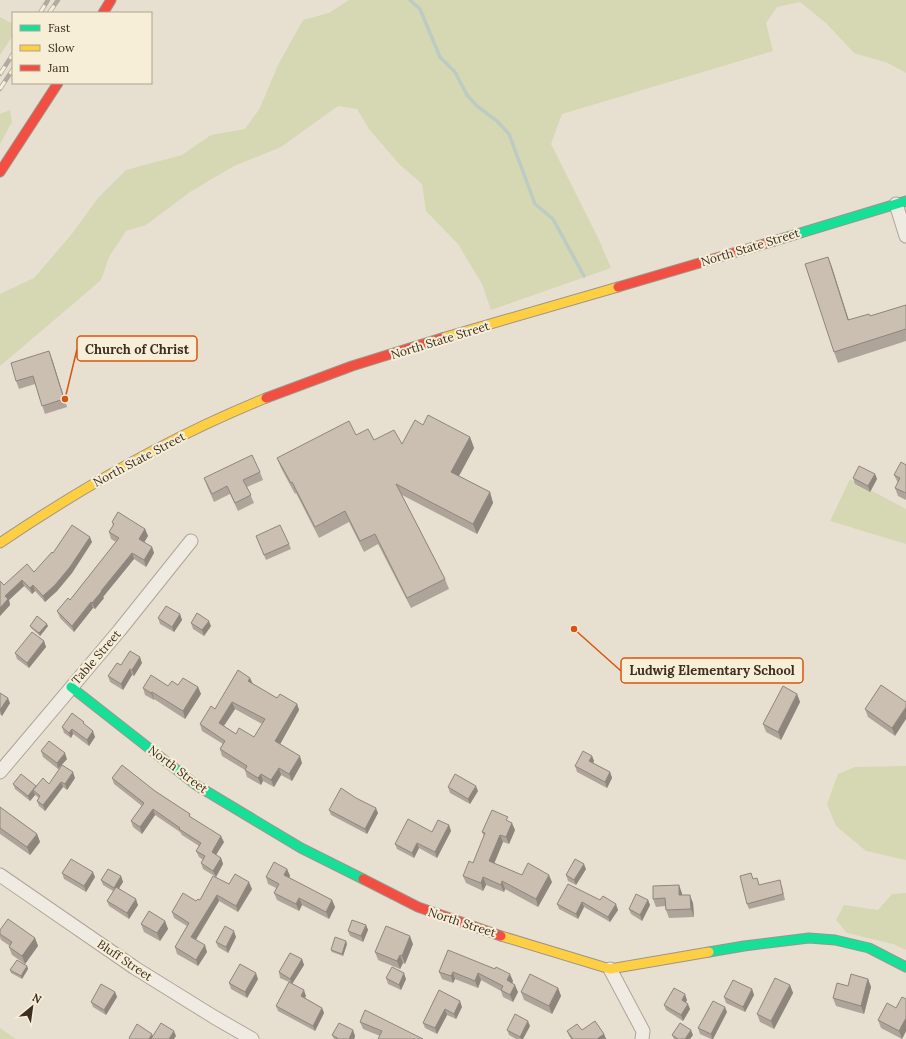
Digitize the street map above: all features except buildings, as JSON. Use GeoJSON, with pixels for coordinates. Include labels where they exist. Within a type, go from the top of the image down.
{"type":"FeatureCollection","features":[{"type":"Feature","properties":{"kind":"main road"},"geometry":{"type":"LineString","coordinates":[[104,12],[111,0]]}},
{"type":"Feature","properties":{"kind":"main road"},"geometry":{"type":"LineString","coordinates":[[0,172],[57,84]]}},
{"type":"Feature","properties":{"kind":"main road","name":"North State Street"},"geometry":{"type":"LineString","coordinates":[[0,543],[108,474],[186,433],[288,389],[357,366],[901,202]]}},
{"type":"Feature","properties":{"kind":"main road","name":"North Street"},"geometry":{"type":"LineString","coordinates":[[71,687],[196,785],[301,848],[418,907],[483,930],[610,969],[744,946],[809,938],[836,940],[869,948],[906,966]]}},
{"type":"Feature","properties":{"kind":"street"},"geometry":{"type":"LineString","coordinates":[[901,202],[906,236]]}},
{"type":"Feature","properties":{"kind":"street","name":"Table Street"},"geometry":{"type":"LineString","coordinates":[[0,772],[119,631],[191,541]]}},
{"type":"Feature","properties":{"kind":"street","name":"Bluff Street"},"geometry":{"type":"LineString","coordinates":[[0,875],[135,968],[252,1039]]}},
{"type":"Feature","properties":{"kind":"street"},"geometry":{"type":"LineString","coordinates":[[610,969],[643,1031],[642,1039]]}},
{"type":"Feature","properties":{"kind":"green space"},"geometry":{"type":"Polygon","coordinates":[[[349,0],[906,0],[906,73],[888,63],[854,53],[826,23],[800,2],[777,7],[766,23],[773,51],[562,114],[551,144],[599,240],[611,268],[491,310],[482,284],[458,244],[426,211],[422,184],[399,164],[369,129],[357,109],[338,106],[281,147],[234,166],[190,192],[146,225],[126,231],[109,257],[101,280],[0,366],[0,294],[34,278],[71,235],[98,198],[126,170],[182,155],[211,135],[245,129],[260,108],[278,65],[303,20],[329,13],[349,0]]]}},
{"type":"Feature","properties":{"kind":"green space"},"geometry":{"type":"Polygon","coordinates":[[[0,17],[12,23],[12,37],[0,55],[0,17]]]}},
{"type":"Feature","properties":{"kind":"green space"},"geometry":{"type":"Polygon","coordinates":[[[10,110],[12,122],[0,144],[0,114],[10,110]]]}},
{"type":"Feature","properties":{"kind":"green space"},"geometry":{"type":"Polygon","coordinates":[[[850,479],[906,509],[906,544],[830,521],[850,479]]]}},
{"type":"Feature","properties":{"kind":"green space"},"geometry":{"type":"Polygon","coordinates":[[[906,766],[906,860],[866,851],[836,826],[827,804],[838,774],[855,767],[906,766]]]}},
{"type":"Feature","properties":{"kind":"green space"},"geometry":{"type":"Polygon","coordinates":[[[906,893],[906,950],[893,944],[847,933],[836,920],[844,905],[878,910],[892,894],[906,893]]]}},
{"type":"Feature","properties":{"kind":"green space"},"geometry":{"type":"Polygon","coordinates":[[[0,1028],[16,1039],[0,1039],[0,1028]]]}},
{"type":"Feature","properties":{"kind":"waterway"},"geometry":{"type":"LineString","coordinates":[[410,0],[420,9],[440,57],[455,72],[467,95],[477,106],[497,121],[509,134],[535,204],[553,219],[584,276]]}},
{"type":"Feature","properties":{"kind":"railway"},"geometry":{"type":"LineString","coordinates":[[41,12],[48,0]]}},
{"type":"Feature","properties":{"kind":"railway"},"geometry":{"type":"LineString","coordinates":[[50,12],[58,0]]}},
{"type":"Feature","properties":{"kind":"railway"},"geometry":{"type":"LineString","coordinates":[[0,74],[12,56]]}},
{"type":"Feature","properties":{"kind":"railway"},"geometry":{"type":"LineString","coordinates":[[0,89],[12,71]]}},
{"type":"Feature","properties":{"kind":"traffic: fast"},"geometry":{"type":"LineString","coordinates":[[774,241],[906,201]]}},
{"type":"Feature","properties":{"kind":"traffic: fast"},"geometry":{"type":"LineString","coordinates":[[71,687],[196,785],[301,848],[363,879]]}},
{"type":"Feature","properties":{"kind":"traffic: fast"},"geometry":{"type":"LineString","coordinates":[[709,952],[809,938],[835,940],[869,948],[906,967]]}},
{"type":"Feature","properties":{"kind":"traffic: slow"},"geometry":{"type":"LineString","coordinates":[[442,338],[618,287]]}},
{"type":"Feature","properties":{"kind":"traffic: slow"},"geometry":{"type":"LineString","coordinates":[[0,543],[96,482],[129,463],[197,429],[266,398]]}},
{"type":"Feature","properties":{"kind":"traffic: slow"},"geometry":{"type":"LineString","coordinates":[[501,936],[610,969],[709,952]]}},
{"type":"Feature","properties":{"kind":"traffic: jam"},"geometry":{"type":"LineString","coordinates":[[104,12],[111,0]]}},
{"type":"Feature","properties":{"kind":"traffic: jam"},"geometry":{"type":"LineString","coordinates":[[0,172],[57,84]]}},
{"type":"Feature","properties":{"kind":"traffic: jam"},"geometry":{"type":"LineString","coordinates":[[618,287],[774,241]]}},
{"type":"Feature","properties":{"kind":"traffic: jam"},"geometry":{"type":"LineString","coordinates":[[266,398],[352,366],[442,338]]}},
{"type":"Feature","properties":{"kind":"traffic: jam"},"geometry":{"type":"LineString","coordinates":[[363,879],[418,907],[501,936]]}},
{"type":"Feature","properties":{"kind":"place","name":"Church of Christ"},"geometry":{"type":"Point","coordinates":[65,399]}},
{"type":"Feature","properties":{"kind":"place","name":"Ludwig Elementary School"},"geometry":{"type":"Point","coordinates":[574,629]}}]}
